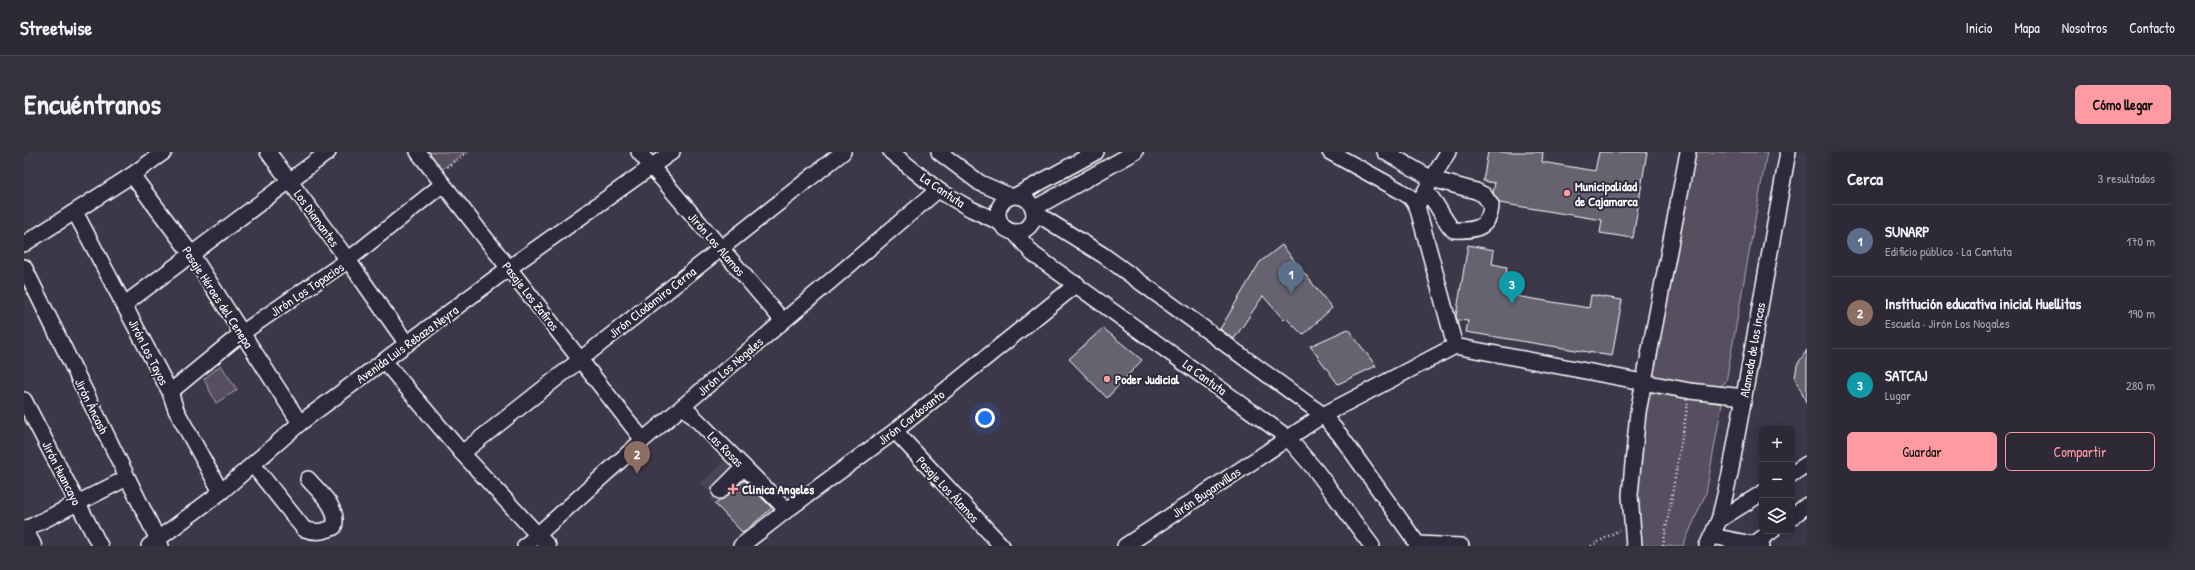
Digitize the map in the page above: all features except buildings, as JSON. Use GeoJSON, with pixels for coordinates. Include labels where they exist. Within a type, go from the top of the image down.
{"type":"FeatureCollection","features":[{"type":"Feature","properties":{"kind":"highway"},"geometry":{"type":"LineString","coordinates":[[24,535],[30,546]]}},
{"type":"Feature","properties":{"kind":"street"},"geometry":{"type":"LineString","coordinates":[[24,244],[132,175],[164,152]]}},
{"type":"Feature","properties":{"kind":"street","name":"Los Diamantes"},"geometry":{"type":"LineString","coordinates":[[268,152],[348,260],[407,344]]}},
{"type":"Feature","properties":{"kind":"street"},"geometry":{"type":"LineString","coordinates":[[125,304],[291,182],[328,152]]}},
{"type":"Feature","properties":{"kind":"street","name":"Pasaje Los Zafiros"},"geometry":{"type":"LineString","coordinates":[[418,152],[643,440]]}},
{"type":"Feature","properties":{"kind":"street","name":"Jirón Los Alamos"},"geometry":{"type":"LineString","coordinates":[[639,152],[783,321]]}},
{"type":"Feature","properties":{"kind":"street","name":"Avenida Luis Rebaza Neyra"},"geometry":{"type":"LineString","coordinates":[[156,544],[221,492],[300,423],[509,268],[672,152]]}},
{"type":"Feature","properties":{"kind":"street","name":"Jirón Clodomiro Cerna"},"geometry":{"type":"LineString","coordinates":[[462,453],[580,358],[843,152]]}},
{"type":"Feature","properties":{"kind":"street","name":"La Cantuta"},"geometry":{"type":"LineString","coordinates":[[891,152],[938,190],[971,209],[999,222],[1003,228],[1015,233],[1033,254],[1077,284],[1287,437],[1317,472],[1372,546]]}},
{"type":"Feature","properties":{"kind":"street","name":"La Cantuta"},"geometry":{"type":"LineString","coordinates":[[939,152],[980,183],[1014,196],[1026,198],[1034,210],[1103,255],[1323,415],[1340,435],[1418,545]]}},
{"type":"Feature","properties":{"kind":"street"},"geometry":{"type":"LineString","coordinates":[[999,222],[997,210],[1004,199],[1014,196],[1096,152]]}},
{"type":"Feature","properties":{"kind":"street"},"geometry":{"type":"LineString","coordinates":[[1015,233],[1027,229],[1031,224],[1034,210],[1135,152]]}},
{"type":"Feature","properties":{"kind":"street"},"geometry":{"type":"LineString","coordinates":[[1330,152],[1399,190],[1410,197],[1417,206],[1455,346],[1690,391],[1744,397]]}},
{"type":"Feature","properties":{"kind":"street"},"geometry":{"type":"LineString","coordinates":[[1385,152],[1429,185]]}},
{"type":"Feature","properties":{"kind":"street"},"geometry":{"type":"LineString","coordinates":[[1417,206],[1448,152]]}},
{"type":"Feature","properties":{"kind":"street"},"geometry":{"type":"LineString","coordinates":[[1634,546],[1631,481],[1643,382],[1651,352],[1688,152]]}},
{"type":"Feature","properties":{"kind":"street","name":"Alameda de los incas"},"geometry":{"type":"LineString","coordinates":[[1709,541],[1719,520],[1730,474],[1788,152]]}},
{"type":"Feature","properties":{"kind":"street","name":"Pasaje Héroes del Cenepa"},"geometry":{"type":"LineString","coordinates":[[132,175],[192,255],[300,423]]}},
{"type":"Feature","properties":{"kind":"street","name":"Jirón Los Topacios"},"geometry":{"type":"LineString","coordinates":[[170,392],[242,333],[348,260],[439,180]]}},
{"type":"Feature","properties":{"kind":"street","name":"Jirón Los Nogales"},"geometry":{"type":"LineString","coordinates":[[525,546],[544,540],[643,440],[938,190]]}},
{"type":"Feature","properties":{"kind":"street","name":"Jirón Los Tayos"},"geometry":{"type":"LineString","coordinates":[[75,212],[125,304],[170,392],[176,410],[221,492]]}},
{"type":"Feature","properties":{"kind":"street","name":"Jirón Áncash"},"geometry":{"type":"LineString","coordinates":[[24,267],[127,478],[156,544]]}},
{"type":"Feature","properties":{"kind":"street","name":"Jirón Cardosanto"},"geometry":{"type":"LineString","coordinates":[[741,546],[786,510],[895,431],[1077,284]]}},
{"type":"Feature","properties":{"kind":"street","name":"Jirón Buganvillas"},"geometry":{"type":"LineString","coordinates":[[1125,546],[1287,437],[1323,415],[1455,346]]}},
{"type":"Feature","properties":{"kind":"street"},"geometry":{"type":"LineString","coordinates":[[384,361],[462,453],[544,540]]}},
{"type":"Feature","properties":{"kind":"street","name":"Jirón Huancayo"},"geometry":{"type":"LineString","coordinates":[[24,400],[100,546]]}},
{"type":"Feature","properties":{"kind":"street","name":"Las Rosas"},"geometry":{"type":"LineString","coordinates":[[683,406],[786,510]]}},
{"type":"Feature","properties":{"kind":"street","name":"Pasaje Los Álamos"},"geometry":{"type":"LineString","coordinates":[[895,431],[1002,546]]}},
{"type":"Feature","properties":{"kind":"street"},"geometry":{"type":"LineString","coordinates":[[253,464],[304,529],[314,533],[323,532],[334,527],[337,519],[333,509],[308,479]]}},
{"type":"Feature","properties":{"kind":"street"},"geometry":{"type":"LineString","coordinates":[[1795,472],[1807,464]]}},
{"type":"Feature","properties":{"kind":"street"},"geometry":{"type":"LineString","coordinates":[[720,491],[744,467]]}},
{"type":"Feature","properties":{"kind":"street"},"geometry":{"type":"LineString","coordinates":[[24,530],[127,478]]}},
{"type":"Feature","properties":{"kind":"street"},"geometry":{"type":"LineString","coordinates":[[1719,520],[1759,495]]}},
{"type":"Feature","properties":{"kind":"street"},"geometry":{"type":"LineString","coordinates":[[1795,514],[1807,505]]}},
{"type":"Feature","properties":{"kind":"street"},"geometry":{"type":"LineString","coordinates":[[1709,541],[1758,545],[1769,534]]}},
{"type":"Feature","properties":{"kind":"street"},"geometry":{"type":"LineString","coordinates":[[1418,545],[1461,546]]}},
{"type":"Feature","properties":{"kind":"path"},"geometry":{"type":"LineString","coordinates":[[439,180],[468,152]]}},
{"type":"Feature","properties":{"kind":"path"},"geometry":{"type":"LineString","coordinates":[[1663,546],[1690,391]]}},
{"type":"Feature","properties":{"kind":"shaded area"},"geometry":{"type":"Polygon","coordinates":[[[427,152],[465,152],[441,170],[427,152]]]}},
{"type":"Feature","properties":{"kind":"shaded area"},"geometry":{"type":"Polygon","coordinates":[[[1681,152],[1767,152],[1726,382],[1719,387],[1649,379],[1681,152]]]}},
{"type":"Feature","properties":{"kind":"shaded area"},"geometry":{"type":"Polygon","coordinates":[[[221,365],[237,390],[216,403],[204,379],[221,365]]]}},
{"type":"Feature","properties":{"kind":"shaded area"},"geometry":{"type":"Polygon","coordinates":[[[1640,391],[1722,404],[1706,493],[1683,546],[1630,546],[1640,391]]]}},
{"type":"Feature","properties":{"kind":"shaded area","name":"Clinica Angeles"},"geometry":{"type":"Polygon","coordinates":[[[728,457],[775,506],[745,535],[710,499],[713,496],[701,483],[728,457]]]}},
{"type":"Feature","properties":{"kind":"place","name":"Municipalidad de Cajamarca"},"geometry":{"type":"Point","coordinates":[1567,193]}},
{"type":"Feature","properties":{"kind":"place","name":"SUNARP"},"geometry":{"type":"Point","coordinates":[1291,294]}},
{"type":"Feature","properties":{"kind":"place","name":"SATCAJ"},"geometry":{"type":"Point","coordinates":[1512,304]}},
{"type":"Feature","properties":{"kind":"place","name":"Poder Judicial"},"geometry":{"type":"Point","coordinates":[1107,379]}},
{"type":"Feature","properties":{"kind":"place","name":"Institución educativa inicial Huellitas"},"geometry":{"type":"Point","coordinates":[637,474]}},
{"type":"Feature","properties":{"kind":"place","name":"Clinica Angeles"},"geometry":{"type":"Point","coordinates":[733,489]}}]}
